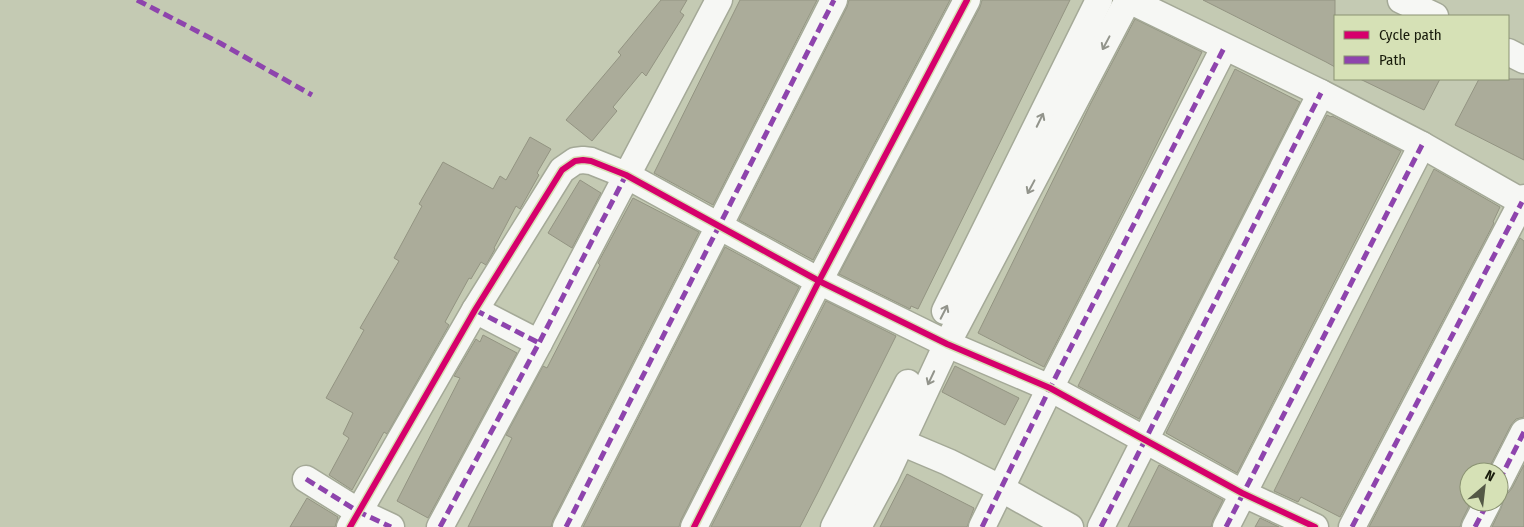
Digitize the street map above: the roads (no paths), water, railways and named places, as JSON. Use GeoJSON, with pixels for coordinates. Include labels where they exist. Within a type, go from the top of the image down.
{"type":"FeatureCollection","features":[{"type":"Feature","properties":{"kind":"street"},"geometry":{"type":"LineString","coordinates":[[440,527],[719,0]]}},
{"type":"Feature","properties":{"kind":"street"},"geometry":{"type":"LineString","coordinates":[[566,527],[834,0]]}},
{"type":"Feature","properties":{"kind":"street"},"geometry":{"type":"LineString","coordinates":[[694,527],[818,281],[967,0]]}},
{"type":"Feature","properties":{"kind":"street"},"geometry":{"type":"LineString","coordinates":[[1034,158],[1099,0]]}},
{"type":"Feature","properties":{"kind":"street"},"geometry":{"type":"LineString","coordinates":[[858,527],[876,469],[940,339],[1034,158],[1128,0],[1224,48],[1321,93],[1523,201],[1352,527]]}},
{"type":"Feature","properties":{"kind":"street"},"geometry":{"type":"LineString","coordinates":[[1401,0],[1433,15]]}},
{"type":"Feature","properties":{"kind":"street"},"geometry":{"type":"LineString","coordinates":[[982,527],[1050,388],[1224,48]]}},
{"type":"Feature","properties":{"kind":"street"},"geometry":{"type":"LineString","coordinates":[[1509,52],[1524,60]]}},
{"type":"Feature","properties":{"kind":"street"},"geometry":{"type":"LineString","coordinates":[[1101,527],[1321,93]]}},
{"type":"Feature","properties":{"kind":"street"},"geometry":{"type":"LineString","coordinates":[[1226,527],[1422,146]]}},
{"type":"Feature","properties":{"kind":"street"},"geometry":{"type":"LineString","coordinates":[[354,519],[475,310],[562,170],[575,160],[591,161],[626,175],[818,281],[940,339],[1050,388],[1242,493],[1315,527]]}},
{"type":"Feature","properties":{"kind":"street"},"geometry":{"type":"LineString","coordinates":[[475,310],[539,343]]}},
{"type":"Feature","properties":{"kind":"street"},"geometry":{"type":"LineString","coordinates":[[891,438],[948,462],[1000,488],[1070,527]]}},
{"type":"Feature","properties":{"kind":"street"},"geometry":{"type":"LineString","coordinates":[[1509,462],[1522,438]]}},
{"type":"Feature","properties":{"kind":"street"},"geometry":{"type":"LineString","coordinates":[[834,527],[876,469]]}},
{"type":"Feature","properties":{"kind":"street"},"geometry":{"type":"LineString","coordinates":[[306,479],[354,519],[391,527]]}},
{"type":"Feature","properties":{"kind":"street"},"geometry":{"type":"LineString","coordinates":[[1475,527],[1483,512]]}}]}
